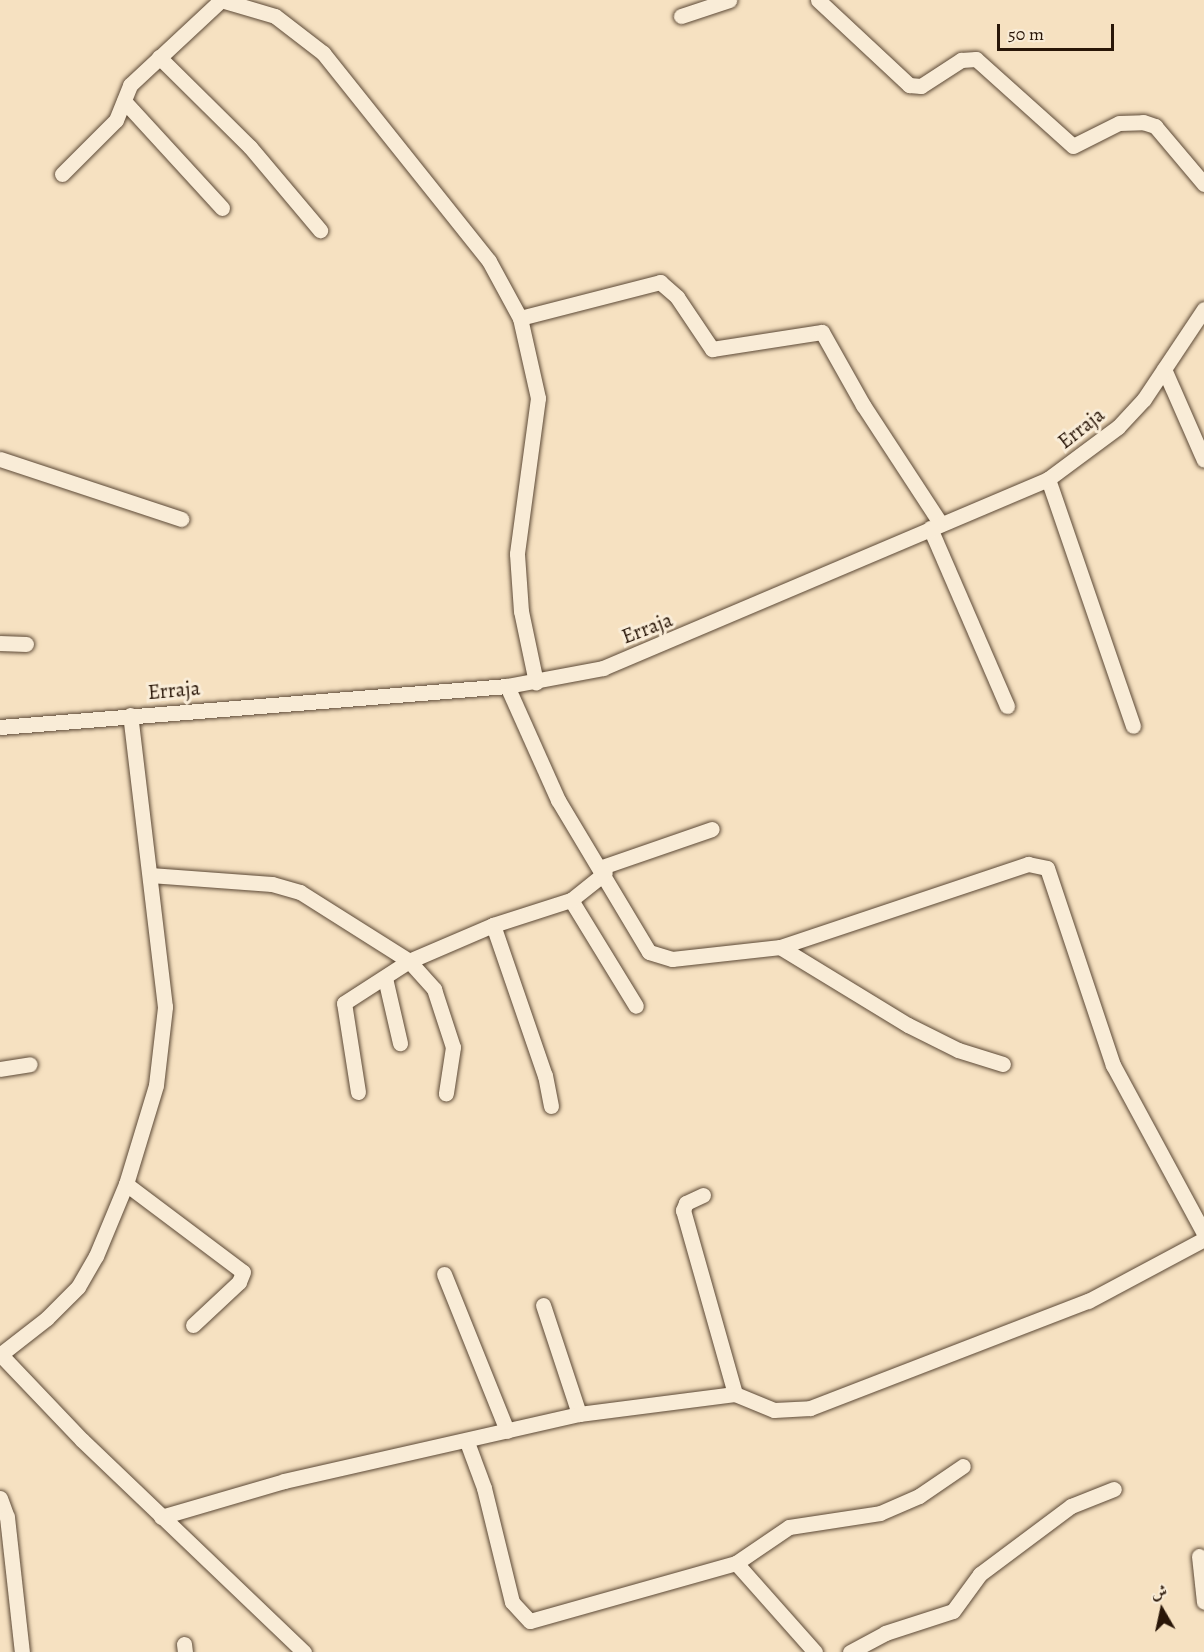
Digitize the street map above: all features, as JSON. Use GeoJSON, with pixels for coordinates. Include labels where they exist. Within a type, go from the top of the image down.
{"type":"FeatureCollection","features":[{"type":"Feature","properties":{"kind":"street"},"geometry":{"type":"LineString","coordinates":[[62,174],[116,120],[130,85],[221,0],[257,4],[298,30],[323,53],[489,261],[520,318],[538,398],[517,554],[521,611],[536,682]]}},
{"type":"Feature","properties":{"kind":"street"},"geometry":{"type":"LineString","coordinates":[[681,16],[729,0]]}},
{"type":"Feature","properties":{"kind":"street"},"geometry":{"type":"LineString","coordinates":[[818,0],[909,85],[921,86],[961,60],[976,59],[1072,146],[1119,123],[1143,122],[1155,126],[1204,184]]}},
{"type":"Feature","properties":{"kind":"street"},"geometry":{"type":"LineString","coordinates":[[159,57],[250,147],[320,230]]}},
{"type":"Feature","properties":{"kind":"street"},"geometry":{"type":"LineString","coordinates":[[124,101],[222,208]]}},
{"type":"Feature","properties":{"kind":"street"},"geometry":{"type":"LineString","coordinates":[[520,318],[660,282],[677,297],[712,349],[822,332],[935,526],[1007,706]]}},
{"type":"Feature","properties":{"kind":"street","name":"Erraja"},"geometry":{"type":"LineString","coordinates":[[0,727],[130,714],[507,686],[603,668],[705,628],[935,526],[1048,479],[1118,427],[1164,369],[1204,309]]}},
{"type":"Feature","properties":{"kind":"street"},"geometry":{"type":"LineString","coordinates":[[1164,369],[1204,460]]}},
{"type":"Feature","properties":{"kind":"street"},"geometry":{"type":"LineString","coordinates":[[0,459],[181,519]]}},
{"type":"Feature","properties":{"kind":"street"},"geometry":{"type":"LineString","coordinates":[[1048,479],[1133,726]]}},
{"type":"Feature","properties":{"kind":"street"},"geometry":{"type":"LineString","coordinates":[[0,643],[26,644]]}},
{"type":"Feature","properties":{"kind":"street"},"geometry":{"type":"LineString","coordinates":[[507,686],[558,800],[604,870],[646,947],[660,958],[780,947],[1028,864],[1047,867],[1113,1065],[1204,1233]]}},
{"type":"Feature","properties":{"kind":"street"},"geometry":{"type":"LineString","coordinates":[[130,714],[165,1007],[164,1046],[126,1184],[78,1287],[47,1318],[0,1354],[161,1517],[304,1652]]}},
{"type":"Feature","properties":{"kind":"street"},"geometry":{"type":"LineString","coordinates":[[358,1092],[342,1010],[351,995],[385,978],[409,961],[493,925],[572,900],[604,870],[712,829]]}},
{"type":"Feature","properties":{"kind":"street"},"geometry":{"type":"LineString","coordinates":[[150,875],[272,884],[300,892],[409,961],[434,989],[453,1047],[446,1093]]}},
{"type":"Feature","properties":{"kind":"street"},"geometry":{"type":"LineString","coordinates":[[572,900],[636,1006]]}},
{"type":"Feature","properties":{"kind":"street"},"geometry":{"type":"LineString","coordinates":[[493,925],[545,1076],[551,1106]]}},
{"type":"Feature","properties":{"kind":"street"},"geometry":{"type":"LineString","coordinates":[[780,947],[908,1024],[958,1050],[1003,1064]]}},
{"type":"Feature","properties":{"kind":"street"},"geometry":{"type":"LineString","coordinates":[[385,978],[400,1043]]}},
{"type":"Feature","properties":{"kind":"street"},"geometry":{"type":"LineString","coordinates":[[0,1069],[30,1064]]}},
{"type":"Feature","properties":{"kind":"street"},"geometry":{"type":"LineString","coordinates":[[126,1184],[243,1272],[239,1282],[194,1325]]}},
{"type":"Feature","properties":{"kind":"street"},"geometry":{"type":"LineString","coordinates":[[703,1195],[686,1203],[683,1210],[735,1394]]}},
{"type":"Feature","properties":{"kind":"street"},"geometry":{"type":"LineString","coordinates":[[161,1517],[284,1481],[467,1442],[579,1414],[735,1394],[774,1410],[810,1408],[1088,1300],[1204,1239]]}},
{"type":"Feature","properties":{"kind":"street"},"geometry":{"type":"LineString","coordinates":[[444,1274],[507,1431]]}},
{"type":"Feature","properties":{"kind":"street"},"geometry":{"type":"LineString","coordinates":[[543,1305],[579,1414]]}},
{"type":"Feature","properties":{"kind":"street"},"geometry":{"type":"LineString","coordinates":[[467,1442],[484,1488],[512,1602],[530,1622],[736,1563],[789,1527],[880,1513],[919,1496],[963,1466]]}},
{"type":"Feature","properties":{"kind":"street"},"geometry":{"type":"LineString","coordinates":[[850,1652],[885,1633],[953,1611],[980,1574],[1071,1506],[1114,1489]]}},
{"type":"Feature","properties":{"kind":"street"},"geometry":{"type":"LineString","coordinates":[[0,1498],[7,1516],[22,1652]]}},
{"type":"Feature","properties":{"kind":"street"},"geometry":{"type":"LineString","coordinates":[[1199,1556],[1204,1602]]}},
{"type":"Feature","properties":{"kind":"street"},"geometry":{"type":"LineString","coordinates":[[736,1563],[814,1652]]}}]}
